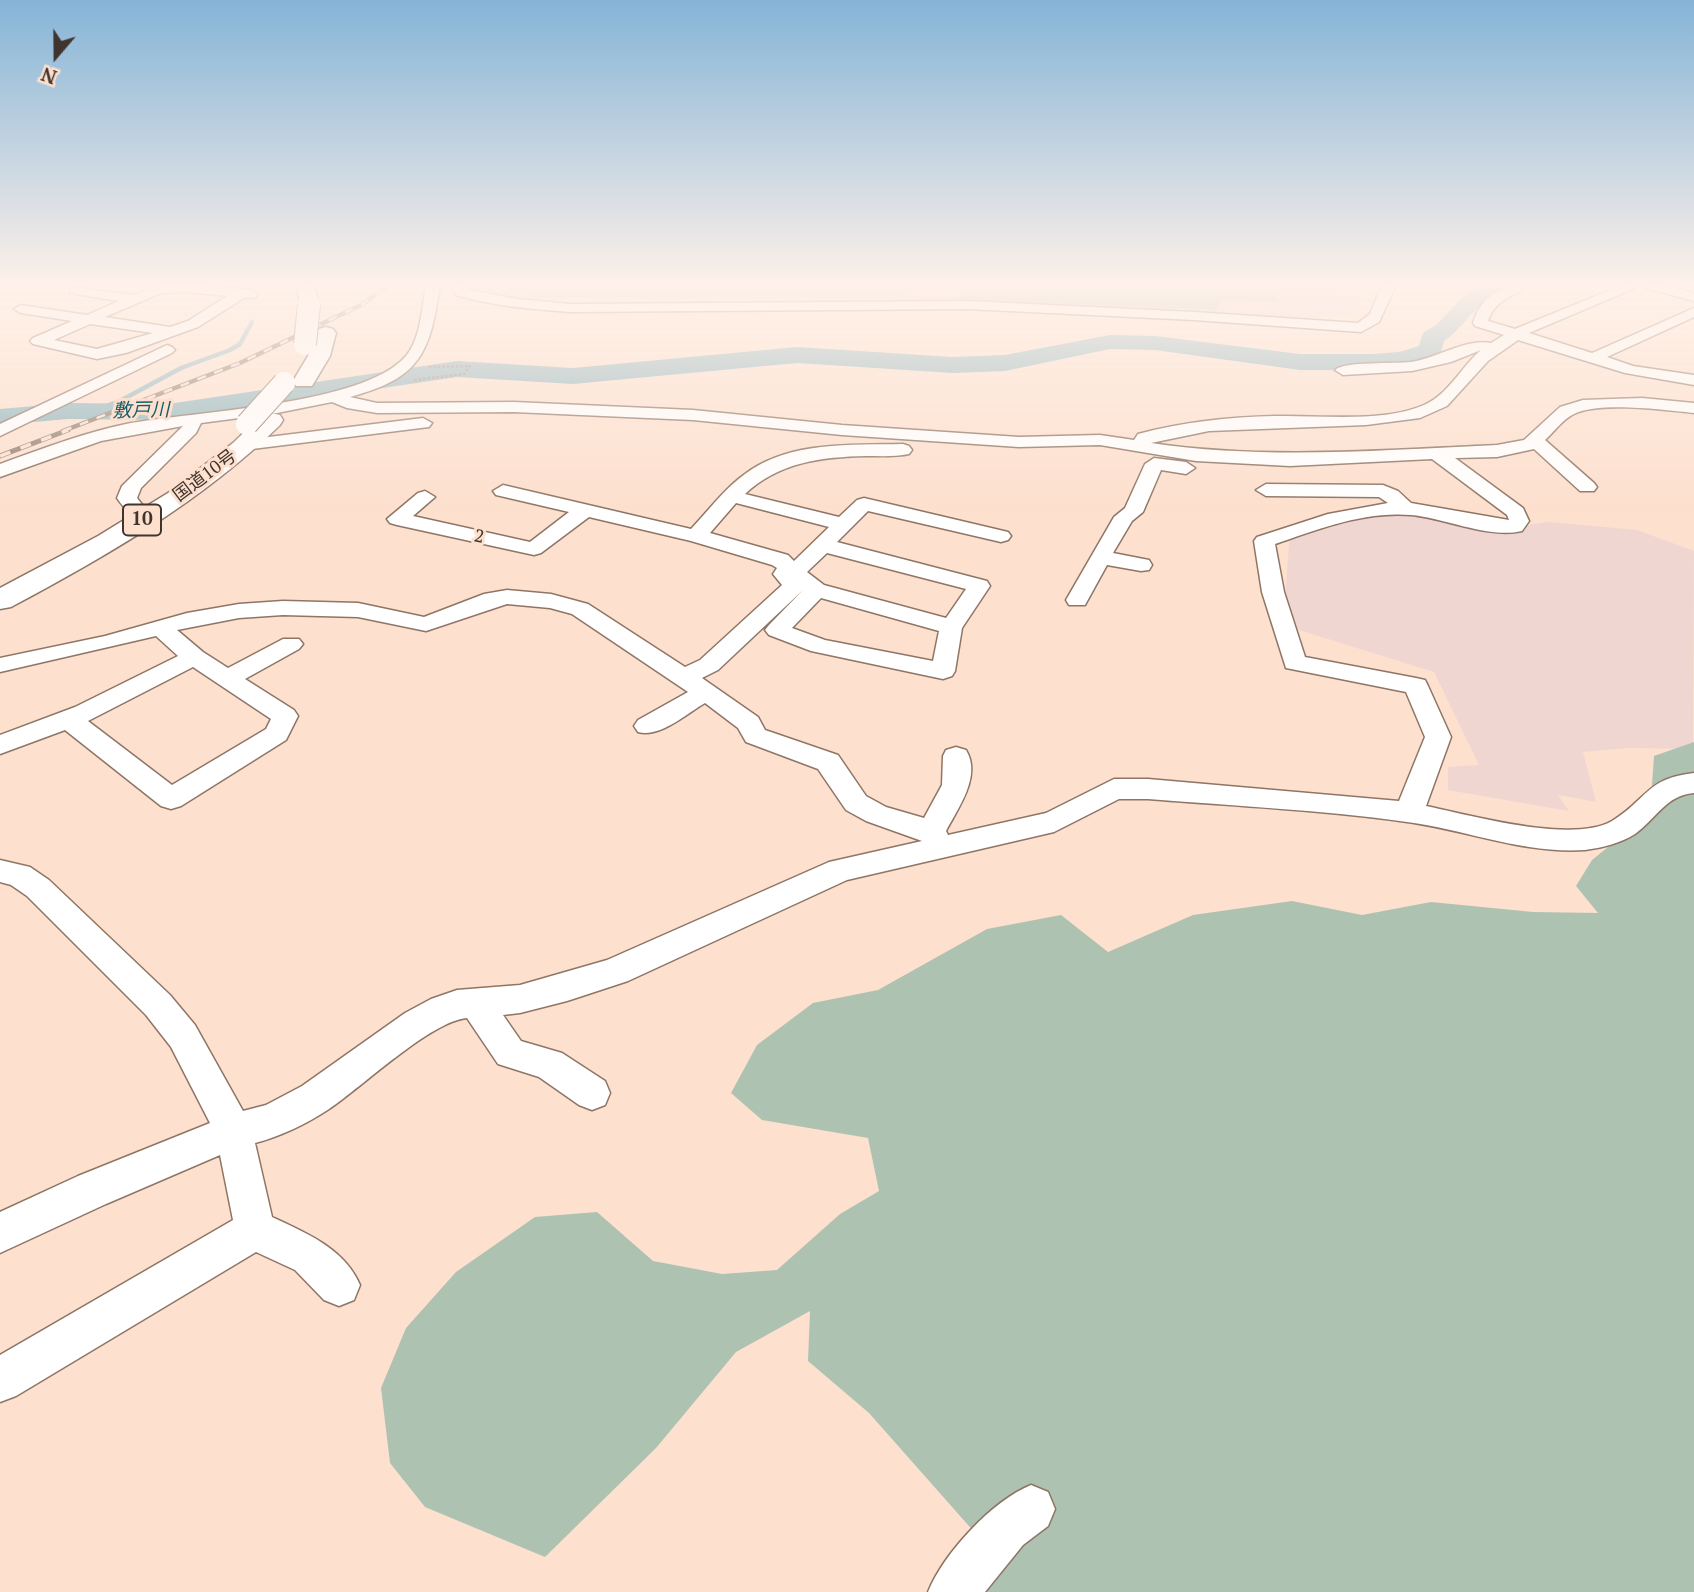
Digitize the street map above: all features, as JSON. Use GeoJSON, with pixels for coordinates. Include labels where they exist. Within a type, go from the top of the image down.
{"type":"FeatureCollection","features":[{"type":"Feature","properties":{"kind":"highway","name":"国道10号"},"geometry":{"type":"LineString","coordinates":[[294,382],[299,359]]}},
{"type":"Feature","properties":{"kind":"highway","name":"国道10号"},"geometry":{"type":"LineString","coordinates":[[0,600],[143,520],[195,484],[254,430],[316,359]]}},
{"type":"Feature","properties":{"kind":"highway","name":"国道10号"},"geometry":{"type":"LineString","coordinates":[[0,582],[134,507],[254,430]]}},
{"type":"Feature","properties":{"kind":"street"},"geometry":{"type":"LineString","coordinates":[[0,431],[15,414],[55,403],[147,359]]}},
{"type":"Feature","properties":{"kind":"street"},"geometry":{"type":"LineString","coordinates":[[0,471],[67,446],[115,432],[336,397],[390,375],[411,359]]}},
{"type":"Feature","properties":{"kind":"street"},"geometry":{"type":"LineString","coordinates":[[1343,370],[1407,369],[1448,359]]}},
{"type":"Feature","properties":{"kind":"street"},"geometry":{"type":"LineString","coordinates":[[1141,446],[1144,438],[1212,424],[1392,418],[1440,405],[1453,394],[1480,359]]}},
{"type":"Feature","properties":{"kind":"street"},"geometry":{"type":"LineString","coordinates":[[1597,359],[1641,372],[1691,377]]}},
{"type":"Feature","properties":{"kind":"street"},"geometry":{"type":"LineString","coordinates":[[336,397],[353,404],[377,408],[548,408],[709,416],[842,430],[1019,442],[1100,440],[1196,455],[1290,460],[1497,451],[1532,442],[1566,411],[1583,405],[1642,403],[1694,408]]}},
{"type":"Feature","properties":{"kind":"street"},"geometry":{"type":"LineString","coordinates":[[254,430],[548,408]]}},
{"type":"Feature","properties":{"kind":"street"},"geometry":{"type":"LineString","coordinates":[[134,507],[127,498],[132,486],[190,429],[195,418]]}},
{"type":"Feature","properties":{"kind":"street"},"geometry":{"type":"LineString","coordinates":[[1312,421],[1334,447],[1483,442],[1519,431],[1534,419],[1550,424]]}},
{"type":"Feature","properties":{"kind":"street"},"geometry":{"type":"LineString","coordinates":[[696,536],[755,475],[790,460],[843,452],[958,449],[976,446],[987,438]]}},
{"type":"Feature","properties":{"kind":"street"},"geometry":{"type":"LineString","coordinates":[[1532,442],[1587,487]]}},
{"type":"Feature","properties":{"kind":"street"},"geometry":{"type":"LineString","coordinates":[[1409,812],[1438,737],[1416,686],[1296,663],[1273,592],[1264,541],[1332,517],[1406,509],[1444,513],[1499,527],[1515,527],[1519,521],[1516,512],[1437,454]]}},
{"type":"Feature","properties":{"kind":"street"},"geometry":{"type":"LineString","coordinates":[[1077,600],[1124,517],[1133,512],[1154,464],[1183,468],[1240,468],[1260,458]]}},
{"type":"Feature","properties":{"kind":"street"},"geometry":{"type":"LineString","coordinates":[[1266,490],[1383,491],[1406,509]]}},
{"type":"Feature","properties":{"kind":"street"},"geometry":{"type":"LineString","coordinates":[[503,491],[696,536],[780,560],[816,590],[951,627]]}},
{"type":"Feature","properties":{"kind":"street","name":"2"},"geometry":{"type":"LineString","coordinates":[[425,497],[397,519],[534,549],[584,510]]}},
{"type":"Feature","properties":{"kind":"street"},"geometry":{"type":"LineString","coordinates":[[734,497],[843,524]]}},
{"type":"Feature","properties":{"kind":"street"},"geometry":{"type":"LineString","coordinates":[[647,726],[795,585],[784,574],[822,545],[864,504],[1001,536]]}},
{"type":"Feature","properties":{"kind":"street"},"geometry":{"type":"LineString","coordinates":[[816,590],[778,630],[819,646],[943,671],[951,627],[964,612],[979,586],[822,545]]}},
{"type":"Feature","properties":{"kind":"street"},"geometry":{"type":"LineString","coordinates":[[1100,557],[1141,565]]}},
{"type":"Feature","properties":{"kind":"street"},"geometry":{"type":"LineString","coordinates":[[0,665],[98,645],[216,614],[283,608],[358,610],[426,624],[492,599],[551,601],[580,609],[694,684],[749,723],[755,737],[828,762],[856,803],[936,839]]}},
{"type":"Feature","properties":{"kind":"street"},"geometry":{"type":"LineString","coordinates":[[68,719],[171,799],[277,734],[285,716],[194,657],[159,627]]}},
{"type":"Feature","properties":{"kind":"street"},"geometry":{"type":"LineString","coordinates":[[227,679],[291,644]]}},
{"type":"Feature","properties":{"kind":"street"},"geometry":{"type":"LineString","coordinates":[[0,745],[68,719],[194,657]]}},
{"type":"Feature","properties":{"kind":"street"},"geometry":{"type":"LineString","coordinates":[[936,839],[956,785],[956,756]]}},
{"type":"Feature","properties":{"kind":"street"},"geometry":{"type":"LineString","coordinates":[[0,1233],[92,1190],[233,1131],[273,1121],[315,1098],[430,1015],[457,1004],[520,999],[592,979],[840,870],[936,839],[1055,822],[1114,789],[1148,789],[1409,812],[1519,835],[1566,840],[1610,834],[1635,821],[1647,803],[1663,790],[1684,782],[1694,783]]}},
{"type":"Feature","properties":{"kind":"street"},"geometry":{"type":"LineString","coordinates":[[0,871],[19,875],[38,888],[158,1005],[183,1036],[233,1131],[255,1230]]}},
{"type":"Feature","properties":{"kind":"street"},"geometry":{"type":"LineString","coordinates":[[476,1003],[510,1053],[549,1065],[592,1093]]}},
{"type":"Feature","properties":{"kind":"street"},"geometry":{"type":"LineString","coordinates":[[255,1230],[309,1256],[339,1285]]}},
{"type":"Feature","properties":{"kind":"street"},"geometry":{"type":"LineString","coordinates":[[0,1380],[255,1230]]}},
{"type":"Feature","properties":{"kind":"street"},"geometry":{"type":"LineString","coordinates":[[953,1592],[1006,1528],[1031,1509]]}},
{"type":"Feature","properties":{"kind":"path"},"geometry":{"type":"LineString","coordinates":[[422,368],[462,364],[470,367],[465,372]]}},
{"type":"Feature","properties":{"kind":"shaded area"},"geometry":{"type":"Polygon","coordinates":[[[1395,510],[1515,527],[1548,522],[1637,530],[1694,551],[1693,749],[1629,748],[1583,752],[1596,802],[1558,795],[1569,811],[1448,790],[1448,767],[1479,765],[1434,672],[1283,625],[1290,532],[1395,510]]]}},
{"type":"Feature","properties":{"kind":"green space"},"geometry":{"type":"Polygon","coordinates":[[[1694,742],[1694,1592],[942,1592],[976,1534],[869,1413],[808,1361],[810,1311],[736,1352],[656,1448],[545,1557],[425,1507],[390,1463],[381,1388],[406,1328],[456,1272],[535,1217],[597,1212],[653,1261],[722,1274],[777,1270],[840,1214],[879,1191],[868,1138],[762,1120],[731,1093],[757,1045],[813,1003],[878,990],[987,929],[1061,915],[1108,952],[1193,915],[1292,901],[1362,915],[1431,902],[1533,912],[1598,913],[1576,886],[1592,860],[1650,813],[1654,756],[1694,742]]]}},
{"type":"Feature","properties":{"kind":"waterway"},"geometry":{"type":"LineString","coordinates":[[95,410],[118,402],[181,368],[205,359]]}},
{"type":"Feature","properties":{"kind":"waterway","name":"敷戸川"},"geometry":{"type":"LineString","coordinates":[[0,417],[68,411],[168,412],[457,369],[573,376],[751,359]]}},
{"type":"Feature","properties":{"kind":"waterway","name":"敷戸川"},"geometry":{"type":"LineString","coordinates":[[864,359],[953,365],[1005,363],[1024,359]]}},
{"type":"Feature","properties":{"kind":"waterway","name":"敷戸川"},"geometry":{"type":"LineString","coordinates":[[1279,359],[1300,362],[1398,359]]}},
{"type":"Feature","properties":{"kind":"railway"},"geometry":{"type":"LineString","coordinates":[[63,431],[248,359]]}},
{"type":"Feature","properties":{"kind":"railway"},"geometry":{"type":"LineString","coordinates":[[0,456],[68,430]]}}]}
